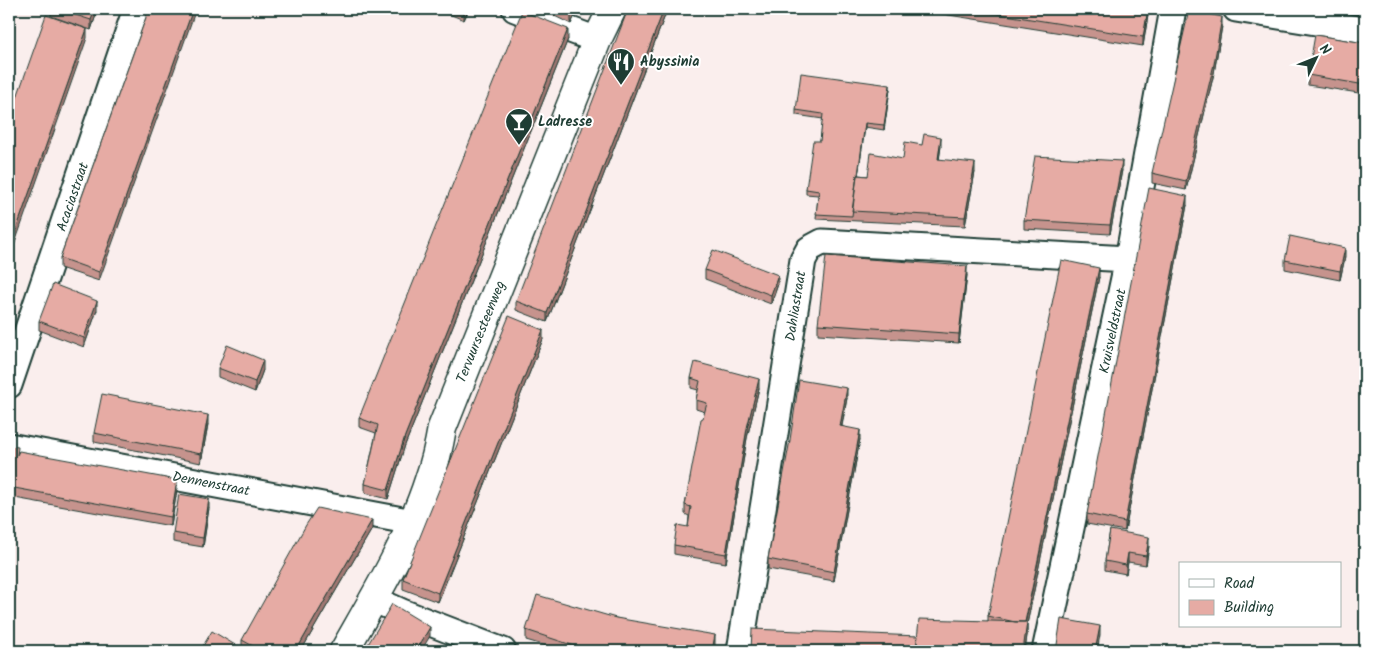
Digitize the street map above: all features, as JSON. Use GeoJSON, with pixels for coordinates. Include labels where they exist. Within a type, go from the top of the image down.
{"type":"FeatureCollection","features":[{"type":"Feature","properties":{"kind":"street","name":"Acaciastraat"},"geometry":{"type":"LineString","coordinates":[[9,385],[136,9]]}},
{"type":"Feature","properties":{"kind":"street"},"geometry":{"type":"LineString","coordinates":[[515,9],[597,40]]}},
{"type":"Feature","properties":{"kind":"street","name":"Tervuursesteenweg"},"geometry":{"type":"LineString","coordinates":[[344,651],[374,599],[412,522],[429,482],[442,428],[597,40],[612,9]]}},
{"type":"Feature","properties":{"kind":"street","name":"Kruisveldstraat"},"geometry":{"type":"LineString","coordinates":[[1045,651],[1128,259],[1173,9]]}},
{"type":"Feature","properties":{"kind":"street"},"geometry":{"type":"LineString","coordinates":[[1236,9],[1365,30]]}},
{"type":"Feature","properties":{"kind":"street","name":"Dahliastraat"},"geometry":{"type":"LineString","coordinates":[[740,651],[803,260],[809,249],[822,242],[1128,259]]}},
{"type":"Feature","properties":{"kind":"street","name":"Dennenstraat"},"geometry":{"type":"LineString","coordinates":[[9,446],[412,522]]}},
{"type":"Feature","properties":{"kind":"street"},"geometry":{"type":"LineString","coordinates":[[374,599],[402,612],[504,651]]}},
{"type":"Feature","properties":{"kind":"building"},"geometry":{"type":"Polygon","coordinates":[[[57,9],[95,9],[91,20],[57,9]]]}},
{"type":"Feature","properties":{"kind":"building"},"geometry":{"type":"Polygon","coordinates":[[[149,9],[193,9],[99,272],[60,258],[149,9]]]}},
{"type":"Feature","properties":{"kind":"building"},"geometry":{"type":"Polygon","coordinates":[[[559,9],[574,9],[571,14],[559,9]]]}},
{"type":"Feature","properties":{"kind":"building"},"geometry":{"type":"Polygon","coordinates":[[[628,9],[664,9],[547,313],[516,301],[628,9]]]}},
{"type":"Feature","properties":{"kind":"building"},"geometry":{"type":"Polygon","coordinates":[[[968,9],[1148,9],[1143,37],[968,9]]]}},
{"type":"Feature","properties":{"kind":"building"},"geometry":{"type":"Polygon","coordinates":[[[1189,10],[1222,17],[1214,64],[1186,181],[1152,173],[1189,10]]]}},
{"type":"Feature","properties":{"kind":"building"},"geometry":{"type":"Polygon","coordinates":[[[522,11],[568,29],[405,436],[388,490],[365,484],[378,425],[359,418],[522,11]]]}},
{"type":"Feature","properties":{"kind":"building"},"geometry":{"type":"Polygon","coordinates":[[[46,15],[87,29],[9,250],[9,120],[46,15]]]}},
{"type":"Feature","properties":{"kind":"building"},"geometry":{"type":"Polygon","coordinates":[[[1315,35],[1365,43],[1365,85],[1308,75],[1315,35]]]}},
{"type":"Feature","properties":{"kind":"building"},"geometry":{"type":"Polygon","coordinates":[[[801,73],[890,85],[884,125],[865,123],[852,216],[816,214],[819,191],[806,189],[813,141],[820,141],[823,114],[796,110],[801,73]]]}},
{"type":"Feature","properties":{"kind":"building"},"geometry":{"type":"Polygon","coordinates":[[[924,134],[941,137],[938,159],[975,163],[965,217],[852,211],[857,175],[868,176],[871,153],[903,159],[905,142],[922,145],[924,134]]]}},
{"type":"Feature","properties":{"kind":"building"},"geometry":{"type":"Polygon","coordinates":[[[1035,156],[1122,161],[1110,225],[1024,220],[1035,156]]]}},
{"type":"Feature","properties":{"kind":"building"},"geometry":{"type":"Polygon","coordinates":[[[1149,188],[1187,196],[1125,522],[1087,514],[1149,188]]]}},
{"type":"Feature","properties":{"kind":"building"},"geometry":{"type":"Polygon","coordinates":[[[1290,236],[1345,248],[1340,271],[1285,260],[1290,236]]]}},
{"type":"Feature","properties":{"kind":"building"},"geometry":{"type":"Polygon","coordinates":[[[713,250],[778,275],[771,295],[705,270],[713,250]]]}},
{"type":"Feature","properties":{"kind":"building"},"geometry":{"type":"Polygon","coordinates":[[[826,256],[967,266],[959,334],[818,324],[826,256]]]}},
{"type":"Feature","properties":{"kind":"building"},"geometry":{"type":"Polygon","coordinates":[[[1061,260],[1099,268],[1025,622],[1015,622],[988,616],[1061,260]]]}},
{"type":"Feature","properties":{"kind":"building"},"geometry":{"type":"Polygon","coordinates":[[[53,284],[97,301],[84,338],[39,321],[53,284]]]}},
{"type":"Feature","properties":{"kind":"building"},"geometry":{"type":"Polygon","coordinates":[[[509,316],[543,330],[438,593],[403,579],[509,316]]]}},
{"type":"Feature","properties":{"kind":"building"},"geometry":{"type":"Polygon","coordinates":[[[227,345],[263,360],[255,382],[218,368],[227,345]]]}},
{"type":"Feature","properties":{"kind":"building"},"geometry":{"type":"Polygon","coordinates":[[[695,362],[759,379],[747,428],[726,554],[674,545],[677,525],[688,527],[691,507],[685,505],[701,419],[703,418],[707,403],[696,400],[700,381],[691,378],[695,362]]]}},
{"type":"Feature","properties":{"kind":"building"},"geometry":{"type":"Polygon","coordinates":[[[799,380],[847,388],[840,426],[860,430],[834,572],[768,559],[799,380]]]}},
{"type":"Feature","properties":{"kind":"building"},"geometry":{"type":"Polygon","coordinates":[[[102,394],[208,415],[201,454],[94,433],[102,394]]]}},
{"type":"Feature","properties":{"kind":"building"},"geometry":{"type":"Polygon","coordinates":[[[9,446],[18,447],[17,455],[19,451],[177,480],[171,517],[9,487],[9,446]]]}},
{"type":"Feature","properties":{"kind":"building"},"geometry":{"type":"Polygon","coordinates":[[[179,494],[209,499],[203,538],[173,533],[179,494]]]}},
{"type":"Feature","properties":{"kind":"building"},"geometry":{"type":"Polygon","coordinates":[[[317,508],[372,520],[296,651],[262,651],[242,640],[317,508]]]}},
{"type":"Feature","properties":{"kind":"building"},"geometry":{"type":"Polygon","coordinates":[[[1110,530],[1149,537],[1146,556],[1128,553],[1126,565],[1105,561],[1110,530]]]}},
{"type":"Feature","properties":{"kind":"building"},"geometry":{"type":"Polygon","coordinates":[[[537,595],[616,618],[715,635],[712,651],[590,651],[526,630],[537,595]]]}},
{"type":"Feature","properties":{"kind":"building"},"geometry":{"type":"Polygon","coordinates":[[[392,604],[430,627],[416,651],[364,651],[392,604]]]}},
{"type":"Feature","properties":{"kind":"building"},"geometry":{"type":"Polygon","coordinates":[[[919,619],[1027,622],[1023,651],[916,651],[919,619]]]}},
{"type":"Feature","properties":{"kind":"building"},"geometry":{"type":"Polygon","coordinates":[[[1061,619],[1100,626],[1095,651],[1056,651],[1061,619]]]}},
{"type":"Feature","properties":{"kind":"building"},"geometry":{"type":"Polygon","coordinates":[[[752,629],[918,636],[916,651],[751,651],[752,629]]]}},
{"type":"Feature","properties":{"kind":"building"},"geometry":{"type":"Polygon","coordinates":[[[212,631],[245,651],[200,651],[212,631]]]}},
{"type":"Feature","properties":{"kind":"place","name":"Abyssinia"},"geometry":{"type":"Point","coordinates":[621,86]}},
{"type":"Feature","properties":{"kind":"place","name":"Ladresse"},"geometry":{"type":"Point","coordinates":[519,146]}}]}
